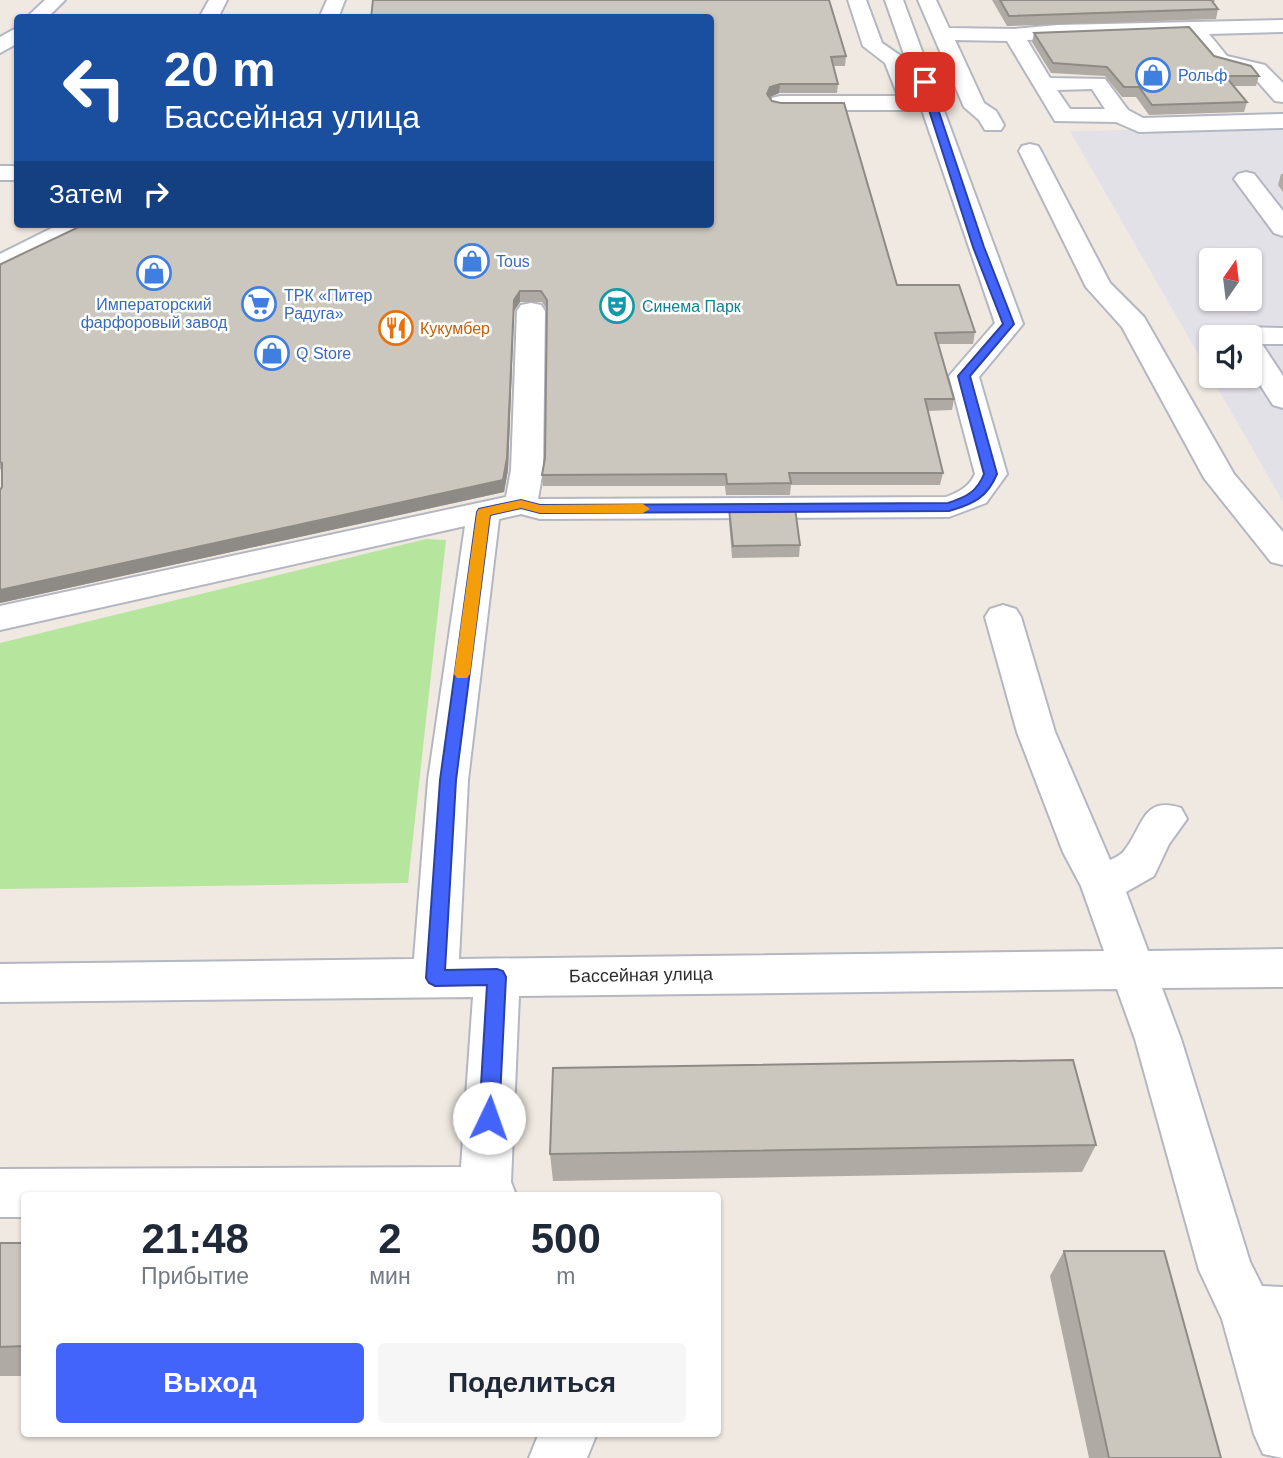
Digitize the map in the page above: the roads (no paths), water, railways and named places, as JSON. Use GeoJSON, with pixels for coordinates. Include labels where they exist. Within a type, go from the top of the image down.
{"type":"FeatureCollection","features":[{"type":"Feature","properties":{"kind":"street"},"geometry":{"type":"LineString","coordinates":[[40,14],[56,0]]}},
{"type":"Feature","properties":{"kind":"street"},"geometry":{"type":"LineString","coordinates":[[858,0],[873,47],[894,60],[922,103]]}},
{"type":"Feature","properties":{"kind":"street"},"geometry":{"type":"LineString","coordinates":[[0,618],[521,504],[540,509],[949,507],[972,499],[985,488],[991,474],[964,376],[1009,324],[922,103],[894,0]]}},
{"type":"Feature","properties":{"kind":"street"},"geometry":{"type":"LineString","coordinates":[[928,0],[975,107],[988,116],[993,125]]}},
{"type":"Feature","properties":{"kind":"street"},"geometry":{"type":"LineString","coordinates":[[1226,7],[1283,70]]}},
{"type":"Feature","properties":{"kind":"street"},"geometry":{"type":"LineString","coordinates":[[944,34],[1014,35],[1058,31],[1283,26]]}},
{"type":"Feature","properties":{"kind":"street"},"geometry":{"type":"LineString","coordinates":[[1195,30],[1220,60],[1258,69],[1283,96]]}},
{"type":"Feature","properties":{"kind":"street"},"geometry":{"type":"LineString","coordinates":[[1014,35],[1063,116],[1120,115]]}},
{"type":"Feature","properties":{"kind":"street"},"geometry":{"type":"LineString","coordinates":[[0,47],[14,36]]}},
{"type":"Feature","properties":{"kind":"street"},"geometry":{"type":"LineString","coordinates":[[1044,84],[1098,83],[1120,115],[1139,125],[1283,121]]}},
{"type":"Feature","properties":{"kind":"street"},"geometry":{"type":"LineString","coordinates":[[780,103],[922,103]]}},
{"type":"Feature","properties":{"kind":"street"},"geometry":{"type":"LineString","coordinates":[[1030,151],[1099,287],[1134,323],[1220,478],[1283,554]]}},
{"type":"Feature","properties":{"kind":"street"},"geometry":{"type":"LineString","coordinates":[[1271,179],[1246,179],[1283,228]]}},
{"type":"Feature","properties":{"kind":"street"},"geometry":{"type":"LineString","coordinates":[[0,264],[73,228]]}},
{"type":"Feature","properties":{"kind":"street"},"geometry":{"type":"LineString","coordinates":[[521,504],[527,470],[531,311]]}},
{"type":"Feature","properties":{"kind":"street"},"geometry":{"type":"LineString","coordinates":[[1262,336],[1283,336]]}},
{"type":"Feature","properties":{"kind":"street"},"geometry":{"type":"LineString","coordinates":[[1262,366],[1283,399]]}},
{"type":"Feature","properties":{"kind":"street"},"geometry":{"type":"LineString","coordinates":[[435,978],[448,780],[483,512]]}},
{"type":"Feature","properties":{"kind":"street"},"geometry":{"type":"LineString","coordinates":[[1003,617],[1036,732],[1084,852],[1102,885],[1130,970],[1158,1039],[1226,1270],[1265,1314],[1283,1433]]}},
{"type":"Feature","properties":{"kind":"street"},"geometry":{"type":"LineString","coordinates":[[1102,885],[1139,864],[1153,835],[1167,819]]}},
{"type":"Feature","properties":{"kind":"street","name":"Бассейная улица"},"geometry":{"type":"LineString","coordinates":[[0,983],[1283,968]]}},
{"type":"Feature","properties":{"kind":"street"},"geometry":{"type":"LineString","coordinates":[[488,1192],[497,977]]}},
{"type":"Feature","properties":{"kind":"street"},"geometry":{"type":"LineString","coordinates":[[0,1193],[21,1193]]}},
{"type":"Feature","properties":{"kind":"street"},"geometry":{"type":"LineString","coordinates":[[558,1458],[566,1437]]}},
{"type":"Feature","properties":{"kind":"place","name":"Рольф"},"geometry":{"type":"Point","coordinates":[1153,75]}},
{"type":"Feature","properties":{"kind":"place","name":"Tous"},"geometry":{"type":"Point","coordinates":[472,261]}},
{"type":"Feature","properties":{"kind":"place","name":"Императорский фарфоровый завод"},"geometry":{"type":"Point","coordinates":[154,273]}},
{"type":"Feature","properties":{"kind":"place","name":"ТРК «Питер Радуга»"},"geometry":{"type":"Point","coordinates":[259,304]}},
{"type":"Feature","properties":{"kind":"place","name":"Синема Парк"},"geometry":{"type":"Point","coordinates":[617,306]}},
{"type":"Feature","properties":{"kind":"place","name":"Кукумбер"},"geometry":{"type":"Point","coordinates":[396,328]}},
{"type":"Feature","properties":{"kind":"place","name":"Q Store"},"geometry":{"type":"Point","coordinates":[272,353]}}]}
